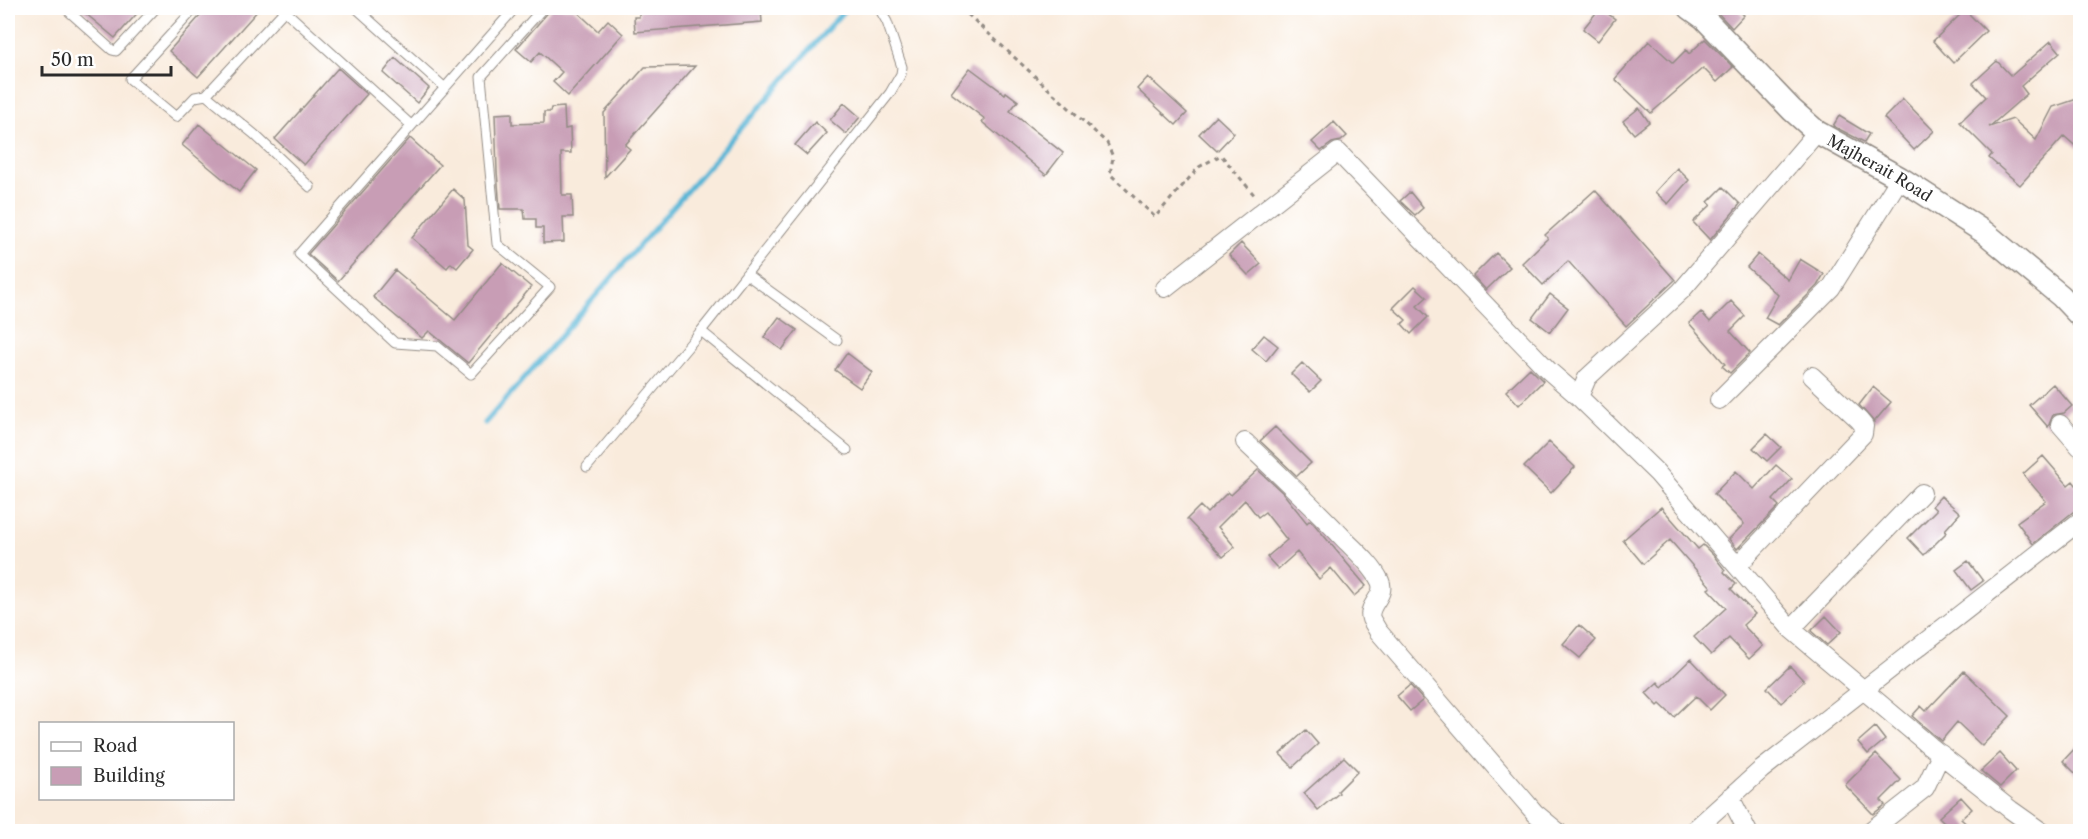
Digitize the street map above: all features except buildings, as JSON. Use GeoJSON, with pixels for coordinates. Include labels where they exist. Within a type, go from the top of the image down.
{"type":"FeatureCollection","features":[{"type":"Feature","properties":{"kind":"street","name":"Majherait Road"},"geometry":{"type":"LineString","coordinates":[[1690,8],[1704,18],[1792,110],[1817,132],[1900,178],[1984,232],[2061,296],[2080,316]]}},
{"type":"Feature","properties":{"kind":"street"},"geometry":{"type":"LineString","coordinates":[[1579,397],[1587,378],[1697,275],[1817,132]]}},
{"type":"Feature","properties":{"kind":"street"},"geometry":{"type":"LineString","coordinates":[[1165,288],[1338,152],[1548,370],[1657,473],[1791,629],[1941,754],[2011,810],[2042,831]]}},
{"type":"Feature","properties":{"kind":"street"},"geometry":{"type":"LineString","coordinates":[[1719,400],[1831,288],[1900,178]]}},
{"type":"Feature","properties":{"kind":"street"},"geometry":{"type":"LineString","coordinates":[[1737,566],[1863,434],[1864,426],[1859,420],[1812,376]]}},
{"type":"Feature","properties":{"kind":"street"},"geometry":{"type":"LineString","coordinates":[[2060,424],[2080,447]]}},
{"type":"Feature","properties":{"kind":"street"},"geometry":{"type":"LineString","coordinates":[[1245,442],[1311,504],[1364,559],[1380,580],[1381,594],[1370,612],[1378,631],[1522,799],[1535,813],[1558,831]]}},
{"type":"Feature","properties":{"kind":"street"},"geometry":{"type":"LineString","coordinates":[[1791,629],[1922,492]]}},
{"type":"Feature","properties":{"kind":"street"},"geometry":{"type":"LineString","coordinates":[[1692,831],[1761,770],[2080,521]]}},
{"type":"Feature","properties":{"kind":"street"},"geometry":{"type":"LineString","coordinates":[[1869,831],[1925,788],[1941,754]]}},
{"type":"Feature","properties":{"kind":"street"},"geometry":{"type":"LineString","coordinates":[[1730,798],[1748,831]]}},
{"type":"Feature","properties":{"kind":"lane"},"geometry":{"type":"LineString","coordinates":[[65,8],[112,50],[116,51],[156,8]]}},
{"type":"Feature","properties":{"kind":"lane"},"geometry":{"type":"LineString","coordinates":[[195,8],[130,79],[176,117],[195,96],[206,95],[283,9],[411,125]]}},
{"type":"Feature","properties":{"kind":"lane"},"geometry":{"type":"LineString","coordinates":[[356,8],[444,87]]}},
{"type":"Feature","properties":{"kind":"lane"},"geometry":{"type":"LineString","coordinates":[[515,8],[299,254],[396,343],[437,346],[471,374],[550,287],[497,244],[481,77],[543,8]]}},
{"type":"Feature","properties":{"kind":"lane"},"geometry":{"type":"LineString","coordinates":[[587,467],[701,331],[890,93],[901,74],[902,67],[887,22],[879,8]]}},
{"type":"Feature","properties":{"kind":"lane"},"geometry":{"type":"LineString","coordinates":[[206,95],[254,134],[310,187]]}},
{"type":"Feature","properties":{"kind":"lane"},"geometry":{"type":"LineString","coordinates":[[746,273],[837,340]]}},
{"type":"Feature","properties":{"kind":"lane"},"geometry":{"type":"LineString","coordinates":[[701,331],[847,450]]}},
{"type":"Feature","properties":{"kind":"path"},"geometry":{"type":"LineString","coordinates":[[961,8],[1107,143],[1113,157],[1110,174],[1155,217],[1200,166],[1221,155],[1266,209]]}},
{"type":"Feature","properties":{"kind":"waterway"},"geometry":{"type":"LineString","coordinates":[[485,423],[846,8]]}}]}
